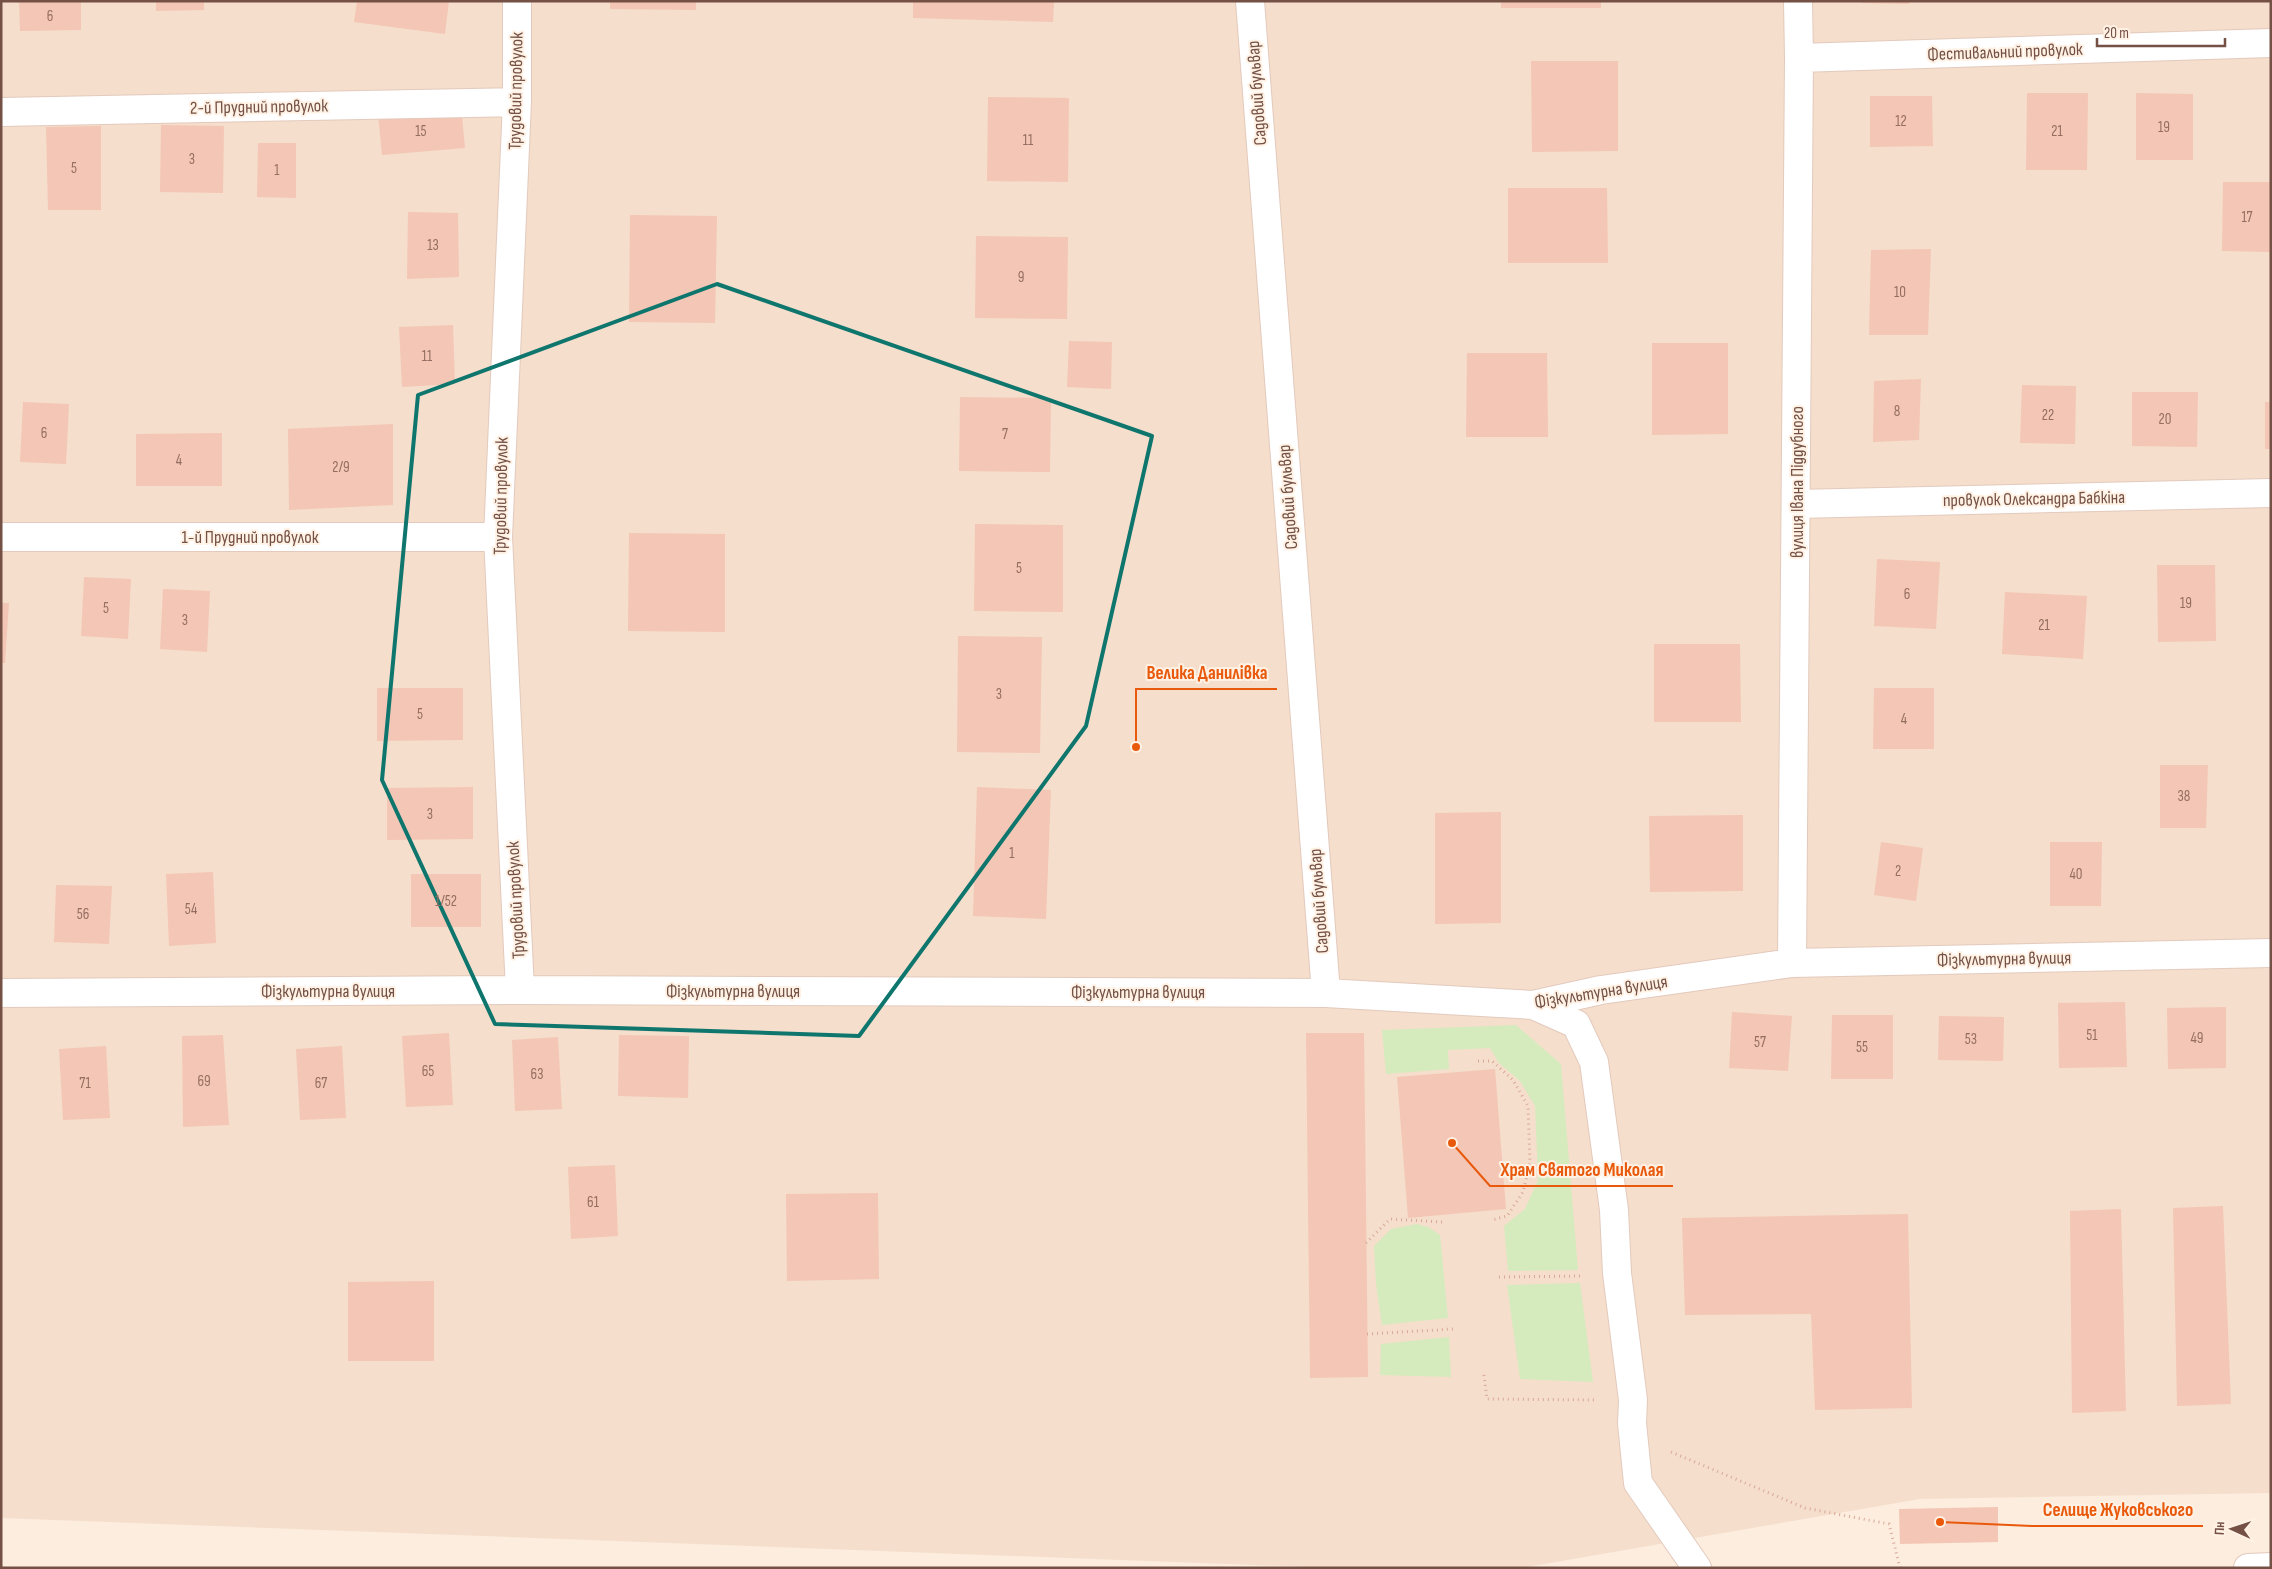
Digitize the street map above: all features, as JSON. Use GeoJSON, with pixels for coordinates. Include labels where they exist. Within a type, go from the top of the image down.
{"type":"FeatureCollection","features":[{"type":"Feature","properties":{"kind":"street","name":"Трудовий провулок"},"geometry":{"type":"LineString","coordinates":[[517,1],[517,102],[498,537],[520,990]]}},
{"type":"Feature","properties":{"kind":"street","name":"Садовий бульвар"},"geometry":{"type":"LineString","coordinates":[[1250,1],[1326,992]]}},
{"type":"Feature","properties":{"kind":"street","name":"вулиця Івана Піддубного"},"geometry":{"type":"LineString","coordinates":[[1792,963],[1798,1]]}},
{"type":"Feature","properties":{"kind":"street","name":"Фестивальний провулок"},"geometry":{"type":"LineString","coordinates":[[1799,58],[2271,43]]}},
{"type":"Feature","properties":{"kind":"street","name":"2-й Прудний провулок"},"geometry":{"type":"LineString","coordinates":[[1,112],[517,102]]}},
{"type":"Feature","properties":{"kind":"street","name":"провулок Олександра Бабкіна"},"geometry":{"type":"LineString","coordinates":[[1796,504],[2271,493]]}},
{"type":"Feature","properties":{"kind":"street","name":"1-й Прудний провулок"},"geometry":{"type":"LineString","coordinates":[[1,537],[498,537]]}},
{"type":"Feature","properties":{"kind":"street","name":"Фізкультурна вулиця"},"geometry":{"type":"LineString","coordinates":[[1,994],[520,990],[1326,992],[1534,1005],[1601,990],[1792,963],[2271,953]]}},
{"type":"Feature","properties":{"kind":"street"},"geometry":{"type":"LineString","coordinates":[[1534,1005],[1576,1024],[1594,1062],[1614,1210],[1617,1273],[1633,1400],[1632,1423],[1638,1483],[1697,1568]]}},
{"type":"Feature","properties":{"kind":"street"},"geometry":{"type":"LineString","coordinates":[[2248,1568],[2271,1567]]}},
{"type":"Feature","properties":{"kind":"path"},"geometry":{"type":"LineString","coordinates":[[1478,1061],[1492,1061],[1512,1080],[1528,1106],[1530,1163],[1523,1192],[1507,1216],[1492,1220]]}},
{"type":"Feature","properties":{"kind":"path"},"geometry":{"type":"LineString","coordinates":[[1366,1243],[1390,1219],[1442,1222]]}},
{"type":"Feature","properties":{"kind":"path"},"geometry":{"type":"LineString","coordinates":[[1499,1277],[1617,1273]]}},
{"type":"Feature","properties":{"kind":"path"},"geometry":{"type":"LineString","coordinates":[[1367,1334],[1453,1329]]}},
{"type":"Feature","properties":{"kind":"path"},"geometry":{"type":"LineString","coordinates":[[1484,1375],[1487,1399],[1633,1400]]}},
{"type":"Feature","properties":{"kind":"path"},"geometry":{"type":"LineString","coordinates":[[1667,1450],[1805,1508],[1889,1524],[1900,1568]]}},
{"type":"Feature","properties":{"kind":"highlighted area"},"geometry":{"type":"Polygon","coordinates":[[[717,284],[1152,436],[1086,726],[859,1036],[495,1024],[382,780],[418,395],[717,284]]]}},
{"type":"Feature","properties":{"kind":"shaded area"},"geometry":{"type":"Polygon","coordinates":[[[1,1],[2271,1],[2271,1493],[1920,1499],[1521,1568],[1334,1568],[1,1518],[1,1]]]}},
{"type":"Feature","properties":{"kind":"green space"},"geometry":{"type":"Polygon","coordinates":[[[1516,1025],[1561,1064],[1578,1270],[1508,1271],[1504,1226],[1525,1209],[1538,1180],[1535,1106],[1520,1081],[1499,1063],[1490,1048],[1448,1050],[1449,1069],[1386,1074],[1382,1030],[1516,1025]]]}},
{"type":"Feature","properties":{"kind":"green space"},"geometry":{"type":"Polygon","coordinates":[[[1417,1224],[1428,1227],[1440,1235],[1448,1318],[1382,1325],[1376,1284],[1374,1246],[1391,1229],[1417,1224]]]}},
{"type":"Feature","properties":{"kind":"green space"},"geometry":{"type":"Polygon","coordinates":[[[1580,1283],[1593,1382],[1520,1379],[1507,1285],[1580,1283]]]}},
{"type":"Feature","properties":{"kind":"green space"},"geometry":{"type":"Polygon","coordinates":[[[1449,1337],[1451,1377],[1380,1375],[1381,1344],[1449,1337]]]}},
{"type":"Feature","properties":{"kind":"building"},"geometry":{"type":"Polygon","coordinates":[[[19,1],[81,1],[81,30],[20,31],[19,1]]]}},
{"type":"Feature","properties":{"kind":"building"},"geometry":{"type":"Polygon","coordinates":[[[156,1],[204,1],[204,10],[156,11],[156,1]]]}},
{"type":"Feature","properties":{"kind":"building"},"geometry":{"type":"Polygon","coordinates":[[[357,1],[449,1],[445,34],[354,22],[357,1]]]}},
{"type":"Feature","properties":{"kind":"building"},"geometry":{"type":"Polygon","coordinates":[[[610,1],[696,1],[696,10],[610,9],[610,1]]]}},
{"type":"Feature","properties":{"kind":"building"},"geometry":{"type":"Polygon","coordinates":[[[913,1],[1054,1],[1053,22],[913,18],[913,1]]]}},
{"type":"Feature","properties":{"kind":"building"},"geometry":{"type":"Polygon","coordinates":[[[1501,1],[1601,1],[1601,8],[1501,8],[1501,1]]]}},
{"type":"Feature","properties":{"kind":"building"},"geometry":{"type":"Polygon","coordinates":[[[1862,1],[1909,1],[1909,4],[1862,3],[1862,1]]]}},
{"type":"Feature","properties":{"kind":"building"},"geometry":{"type":"Polygon","coordinates":[[[1531,61],[1618,61],[1618,151],[1532,152],[1531,61]]]}},
{"type":"Feature","properties":{"kind":"building"},"geometry":{"type":"Polygon","coordinates":[[[2027,93],[2088,93],[2087,170],[2026,170],[2027,93]]]}},
{"type":"Feature","properties":{"kind":"building"},"geometry":{"type":"Polygon","coordinates":[[[2136,93],[2193,94],[2193,160],[2136,160],[2136,93]]]}},
{"type":"Feature","properties":{"kind":"building"},"geometry":{"type":"Polygon","coordinates":[[[1870,96],[1932,96],[1933,146],[1870,147],[1870,96]]]}},
{"type":"Feature","properties":{"kind":"building"},"geometry":{"type":"Polygon","coordinates":[[[988,97],[1069,98],[1068,182],[987,181],[988,97]]]}},
{"type":"Feature","properties":{"kind":"building"},"geometry":{"type":"Polygon","coordinates":[[[461,106],[465,148],[382,155],[378,114],[461,106]]]}},
{"type":"Feature","properties":{"kind":"building"},"geometry":{"type":"Polygon","coordinates":[[[161,125],[224,126],[223,193],[160,192],[161,125]]]}},
{"type":"Feature","properties":{"kind":"building"},"geometry":{"type":"Polygon","coordinates":[[[101,126],[101,210],[48,210],[46,127],[101,126]]]}},
{"type":"Feature","properties":{"kind":"building"},"geometry":{"type":"Polygon","coordinates":[[[258,143],[296,143],[296,198],[257,197],[258,143]]]}},
{"type":"Feature","properties":{"kind":"building"},"geometry":{"type":"Polygon","coordinates":[[[2223,182],[2271,182],[2271,252],[2222,251],[2223,182]]]}},
{"type":"Feature","properties":{"kind":"building"},"geometry":{"type":"Polygon","coordinates":[[[1508,188],[1607,188],[1608,263],[1508,263],[1508,188]]]}},
{"type":"Feature","properties":{"kind":"building"},"geometry":{"type":"Polygon","coordinates":[[[408,212],[458,213],[459,277],[407,279],[408,212]]]}},
{"type":"Feature","properties":{"kind":"building"},"geometry":{"type":"Polygon","coordinates":[[[630,215],[717,216],[715,323],[629,322],[630,215]]]}},
{"type":"Feature","properties":{"kind":"building"},"geometry":{"type":"Polygon","coordinates":[[[976,236],[1068,237],[1067,319],[975,318],[976,236]]]}},
{"type":"Feature","properties":{"kind":"building"},"geometry":{"type":"Polygon","coordinates":[[[1931,249],[1928,335],[1869,335],[1871,250],[1931,249]]]}},
{"type":"Feature","properties":{"kind":"building"},"geometry":{"type":"Polygon","coordinates":[[[453,325],[455,384],[402,387],[399,327],[453,325]]]}},
{"type":"Feature","properties":{"kind":"building"},"geometry":{"type":"Polygon","coordinates":[[[1069,341],[1112,342],[1111,389],[1067,387],[1069,341]]]}},
{"type":"Feature","properties":{"kind":"building"},"geometry":{"type":"Polygon","coordinates":[[[1652,343],[1728,343],[1728,434],[1652,435],[1652,343]]]}},
{"type":"Feature","properties":{"kind":"building"},"geometry":{"type":"Polygon","coordinates":[[[1467,353],[1547,353],[1548,437],[1466,437],[1467,353]]]}},
{"type":"Feature","properties":{"kind":"building"},"geometry":{"type":"Polygon","coordinates":[[[1921,379],[1919,440],[1873,442],[1874,381],[1921,379]]]}},
{"type":"Feature","properties":{"kind":"building"},"geometry":{"type":"Polygon","coordinates":[[[2022,385],[2076,386],[2075,444],[2020,443],[2022,385]]]}},
{"type":"Feature","properties":{"kind":"building"},"geometry":{"type":"Polygon","coordinates":[[[2132,392],[2198,392],[2197,447],[2132,446],[2132,392]]]}},
{"type":"Feature","properties":{"kind":"building"},"geometry":{"type":"Polygon","coordinates":[[[960,397],[1051,398],[1050,472],[959,471],[960,397]]]}},
{"type":"Feature","properties":{"kind":"building"},"geometry":{"type":"Polygon","coordinates":[[[23,402],[69,404],[66,464],[20,462],[23,402]]]}},
{"type":"Feature","properties":{"kind":"building"},"geometry":{"type":"Polygon","coordinates":[[[2265,402],[2271,402],[2271,449],[2265,449],[2265,402]]]}},
{"type":"Feature","properties":{"kind":"building"},"geometry":{"type":"Polygon","coordinates":[[[393,424],[393,505],[289,510],[288,429],[393,424]]]}},
{"type":"Feature","properties":{"kind":"building"},"geometry":{"type":"Polygon","coordinates":[[[222,433],[222,486],[136,486],[136,434],[222,433]]]}},
{"type":"Feature","properties":{"kind":"building"},"geometry":{"type":"Polygon","coordinates":[[[975,524],[1063,525],[1063,612],[974,611],[975,524]]]}},
{"type":"Feature","properties":{"kind":"building"},"geometry":{"type":"Polygon","coordinates":[[[629,533],[725,534],[725,632],[628,631],[629,533]]]}},
{"type":"Feature","properties":{"kind":"building"},"geometry":{"type":"Polygon","coordinates":[[[1877,559],[1940,562],[1936,629],[1874,626],[1877,559]]]}},
{"type":"Feature","properties":{"kind":"building"},"geometry":{"type":"Polygon","coordinates":[[[2157,565],[2215,565],[2216,641],[2158,642],[2157,565]]]}},
{"type":"Feature","properties":{"kind":"building"},"geometry":{"type":"Polygon","coordinates":[[[84,577],[131,579],[128,639],[81,636],[84,577]]]}},
{"type":"Feature","properties":{"kind":"building"},"geometry":{"type":"Polygon","coordinates":[[[163,589],[210,591],[207,652],[160,649],[163,589]]]}},
{"type":"Feature","properties":{"kind":"building"},"geometry":{"type":"Polygon","coordinates":[[[2005,592],[2087,596],[2083,659],[2002,654],[2005,592]]]}},
{"type":"Feature","properties":{"kind":"building"},"geometry":{"type":"Polygon","coordinates":[[[1,603],[9,603],[5,663],[1,663],[1,603]]]}},
{"type":"Feature","properties":{"kind":"building"},"geometry":{"type":"Polygon","coordinates":[[[958,636],[1042,637],[1040,753],[957,752],[958,636]]]}},
{"type":"Feature","properties":{"kind":"building"},"geometry":{"type":"Polygon","coordinates":[[[1654,644],[1740,644],[1741,722],[1654,722],[1654,644]]]}},
{"type":"Feature","properties":{"kind":"building"},"geometry":{"type":"Polygon","coordinates":[[[377,688],[463,688],[463,740],[377,741],[377,688]]]}},
{"type":"Feature","properties":{"kind":"building"},"geometry":{"type":"Polygon","coordinates":[[[1874,688],[1934,688],[1934,749],[1873,749],[1874,688]]]}},
{"type":"Feature","properties":{"kind":"building"},"geometry":{"type":"Polygon","coordinates":[[[2160,765],[2208,765],[2206,828],[2160,828],[2160,765]]]}},
{"type":"Feature","properties":{"kind":"building"},"geometry":{"type":"Polygon","coordinates":[[[473,787],[473,839],[387,840],[387,788],[473,787]]]}},
{"type":"Feature","properties":{"kind":"building"},"geometry":{"type":"Polygon","coordinates":[[[977,787],[1051,790],[1046,919],[973,916],[977,787]]]}},
{"type":"Feature","properties":{"kind":"building"},"geometry":{"type":"Polygon","coordinates":[[[1501,812],[1501,923],[1435,924],[1435,813],[1501,812]]]}},
{"type":"Feature","properties":{"kind":"building"},"geometry":{"type":"Polygon","coordinates":[[[1743,815],[1743,891],[1650,892],[1649,816],[1743,815]]]}},
{"type":"Feature","properties":{"kind":"building"},"geometry":{"type":"Polygon","coordinates":[[[1881,842],[1923,848],[1916,901],[1874,895],[1881,842]]]}},
{"type":"Feature","properties":{"kind":"building"},"geometry":{"type":"Polygon","coordinates":[[[2050,842],[2102,842],[2101,906],[2050,906],[2050,842]]]}},
{"type":"Feature","properties":{"kind":"building"},"geometry":{"type":"Polygon","coordinates":[[[213,872],[216,943],[169,946],[166,874],[213,872]]]}},
{"type":"Feature","properties":{"kind":"building"},"geometry":{"type":"Polygon","coordinates":[[[411,874],[481,874],[481,927],[411,927],[411,874]]]}},
{"type":"Feature","properties":{"kind":"building"},"geometry":{"type":"Polygon","coordinates":[[[56,885],[112,886],[109,944],[54,942],[56,885]]]}},
{"type":"Feature","properties":{"kind":"building"},"geometry":{"type":"Polygon","coordinates":[[[2125,1002],[2127,1067],[2059,1068],[2058,1003],[2125,1002]]]}},
{"type":"Feature","properties":{"kind":"building"},"geometry":{"type":"Polygon","coordinates":[[[2226,1007],[2226,1068],[2168,1069],[2167,1008],[2226,1007]]]}},
{"type":"Feature","properties":{"kind":"building"},"geometry":{"type":"Polygon","coordinates":[[[1732,1012],[1792,1016],[1788,1071],[1729,1068],[1732,1012]]]}},
{"type":"Feature","properties":{"kind":"building"},"geometry":{"type":"Polygon","coordinates":[[[1832,1015],[1893,1015],[1893,1079],[1831,1079],[1832,1015]]]}},
{"type":"Feature","properties":{"kind":"building"},"geometry":{"type":"Polygon","coordinates":[[[1939,1016],[2004,1017],[2003,1061],[1938,1060],[1939,1016]]]}},
{"type":"Feature","properties":{"kind":"building"},"geometry":{"type":"Polygon","coordinates":[[[449,1033],[453,1105],[406,1107],[402,1036],[449,1033]]]}},
{"type":"Feature","properties":{"kind":"building"},"geometry":{"type":"Polygon","coordinates":[[[1306,1033],[1364,1033],[1368,1377],[1310,1378],[1306,1033]]]}},
{"type":"Feature","properties":{"kind":"building"},"geometry":{"type":"Polygon","coordinates":[[[223,1035],[229,1125],[183,1127],[182,1036],[223,1035]]]}},
{"type":"Feature","properties":{"kind":"building"},"geometry":{"type":"Polygon","coordinates":[[[619,1035],[689,1036],[688,1098],[618,1096],[619,1035]]]}},
{"type":"Feature","properties":{"kind":"building"},"geometry":{"type":"Polygon","coordinates":[[[558,1037],[562,1109],[515,1111],[512,1040],[558,1037]]]}},
{"type":"Feature","properties":{"kind":"building"},"geometry":{"type":"Polygon","coordinates":[[[106,1046],[110,1118],[63,1120],[59,1049],[106,1046]]]}},
{"type":"Feature","properties":{"kind":"building"},"geometry":{"type":"Polygon","coordinates":[[[342,1046],[346,1118],[300,1120],[296,1049],[342,1046]]]}},
{"type":"Feature","properties":{"kind":"building"},"geometry":{"type":"Polygon","coordinates":[[[1495,1069],[1506,1209],[1408,1218],[1397,1077],[1495,1069]]]}},
{"type":"Feature","properties":{"kind":"building"},"geometry":{"type":"Polygon","coordinates":[[[615,1165],[618,1236],[571,1239],[568,1167],[615,1165]]]}},
{"type":"Feature","properties":{"kind":"building"},"geometry":{"type":"Polygon","coordinates":[[[878,1193],[879,1279],[787,1281],[786,1194],[878,1193]]]}},
{"type":"Feature","properties":{"kind":"building"},"geometry":{"type":"Polygon","coordinates":[[[2223,1206],[2231,1404],[2177,1406],[2173,1208],[2223,1206]]]}},
{"type":"Feature","properties":{"kind":"building"},"geometry":{"type":"Polygon","coordinates":[[[2121,1209],[2126,1411],[2072,1413],[2070,1211],[2121,1209]]]}},
{"type":"Feature","properties":{"kind":"building"},"geometry":{"type":"Polygon","coordinates":[[[1908,1214],[1912,1408],[1815,1410],[1811,1314],[1685,1315],[1682,1218],[1908,1214]]]}},
{"type":"Feature","properties":{"kind":"building"},"geometry":{"type":"Polygon","coordinates":[[[434,1281],[434,1361],[348,1361],[348,1282],[434,1281]]]}},
{"type":"Feature","properties":{"kind":"building"},"geometry":{"type":"Polygon","coordinates":[[[1998,1507],[1998,1542],[1900,1544],[1899,1509],[1998,1507]]]}},
{"type":"Feature","properties":{"kind":"place","name":"Велика Данилівка"},"geometry":{"type":"Point","coordinates":[1136,747]}},
{"type":"Feature","properties":{"kind":"place","name":"Храм Святого Миколая"},"geometry":{"type":"Point","coordinates":[1452,1143]}},
{"type":"Feature","properties":{"kind":"place","name":"Селище Жуковського"},"geometry":{"type":"Point","coordinates":[1940,1522]}}]}
